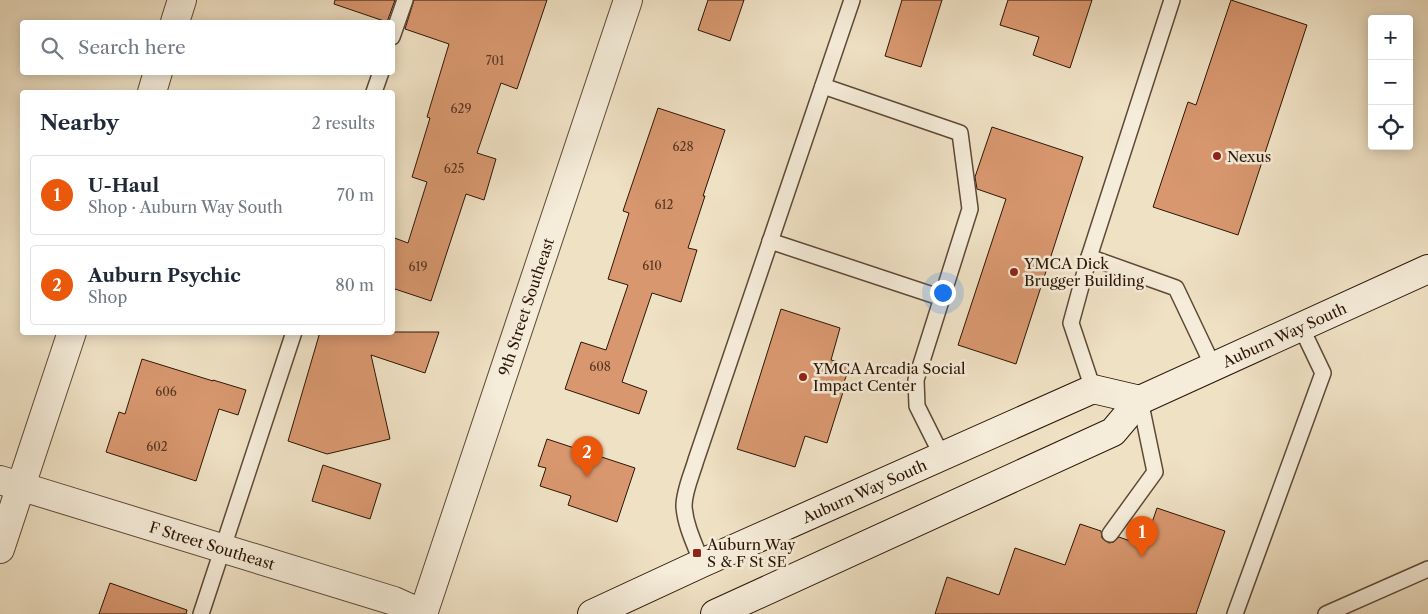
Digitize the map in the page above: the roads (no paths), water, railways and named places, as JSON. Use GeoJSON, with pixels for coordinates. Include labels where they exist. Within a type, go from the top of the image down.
{"type":"FeatureCollection","features":[{"type":"Feature","properties":{"kind":"main road"},"geometry":{"type":"LineString","coordinates":[[176,20],[182,0]]}},
{"type":"Feature","properties":{"kind":"main road","name":"9th Street Southeast"},"geometry":{"type":"LineString","coordinates":[[423,614],[628,0]]}},
{"type":"Feature","properties":{"kind":"main road"},"geometry":{"type":"LineString","coordinates":[[153,90],[157,75]]}},
{"type":"Feature","properties":{"kind":"main road","name":"Auburn Way South"},"geometry":{"type":"LineString","coordinates":[[715,614],[1113,432],[1140,400],[1428,269]]}},
{"type":"Feature","properties":{"kind":"main road"},"geometry":{"type":"LineString","coordinates":[[0,549],[10,483],[71,335]]}},
{"type":"Feature","properties":{"kind":"main road"},"geometry":{"type":"LineString","coordinates":[[1093,389],[1140,400]]}},
{"type":"Feature","properties":{"kind":"main road","name":"Auburn Way South"},"geometry":{"type":"LineString","coordinates":[[592,614],[1093,389]]}},
{"type":"Feature","properties":{"kind":"main road","name":"F Street Southeast"},"geometry":{"type":"LineString","coordinates":[[10,483],[394,601],[423,614]]}},
{"type":"Feature","properties":{"kind":"lane"},"geometry":{"type":"LineString","coordinates":[[395,28],[405,0]]}},
{"type":"Feature","properties":{"kind":"lane"},"geometry":{"type":"LineString","coordinates":[[702,563],[692,539],[686,516],[685,497],[852,0]]}},
{"type":"Feature","properties":{"kind":"lane"},"geometry":{"type":"LineString","coordinates":[[1093,389],[1071,323],[1089,257],[1172,0]]}},
{"type":"Feature","properties":{"kind":"lane"},"geometry":{"type":"LineString","coordinates":[[375,90],[380,75]]}},
{"type":"Feature","properties":{"kind":"lane"},"geometry":{"type":"LineString","coordinates":[[823,86],[960,133],[970,209],[916,380],[917,406],[942,456]]}},
{"type":"Feature","properties":{"kind":"lane"},"geometry":{"type":"LineString","coordinates":[[770,241],[942,298]]}},
{"type":"Feature","properties":{"kind":"lane"},"geometry":{"type":"LineString","coordinates":[[1089,257],[1176,288],[1213,366]]}},
{"type":"Feature","properties":{"kind":"lane"},"geometry":{"type":"LineString","coordinates":[[1236,614],[1323,373],[1301,327]]}},
{"type":"Feature","properties":{"kind":"lane"},"geometry":{"type":"LineString","coordinates":[[201,614],[293,335]]}},
{"type":"Feature","properties":{"kind":"lane"},"geometry":{"type":"LineString","coordinates":[[1110,534],[1155,472],[1140,400]]}},
{"type":"Feature","properties":{"kind":"lane"},"geometry":{"type":"LineString","coordinates":[[1326,614],[1428,569]]}},
{"type":"Feature","properties":{"kind":"place","name":"Nexus"},"geometry":{"type":"Point","coordinates":[1217,156]}},
{"type":"Feature","properties":{"kind":"place","name":"YMCA Dick Brugger Building"},"geometry":{"type":"Point","coordinates":[1014,272]}},
{"type":"Feature","properties":{"kind":"place","name":"YMCA Arcadia Social Impact Center"},"geometry":{"type":"Point","coordinates":[803,377]}},
{"type":"Feature","properties":{"kind":"place","name":"Auburn Psychic"},"geometry":{"type":"Point","coordinates":[587,477]}},
{"type":"Feature","properties":{"kind":"place","name":"Auburn Way S & F St SE"},"geometry":{"type":"Point","coordinates":[697,553]}},
{"type":"Feature","properties":{"kind":"place","name":"U-Haul"},"geometry":{"type":"Point","coordinates":[1142,557]}}]}
